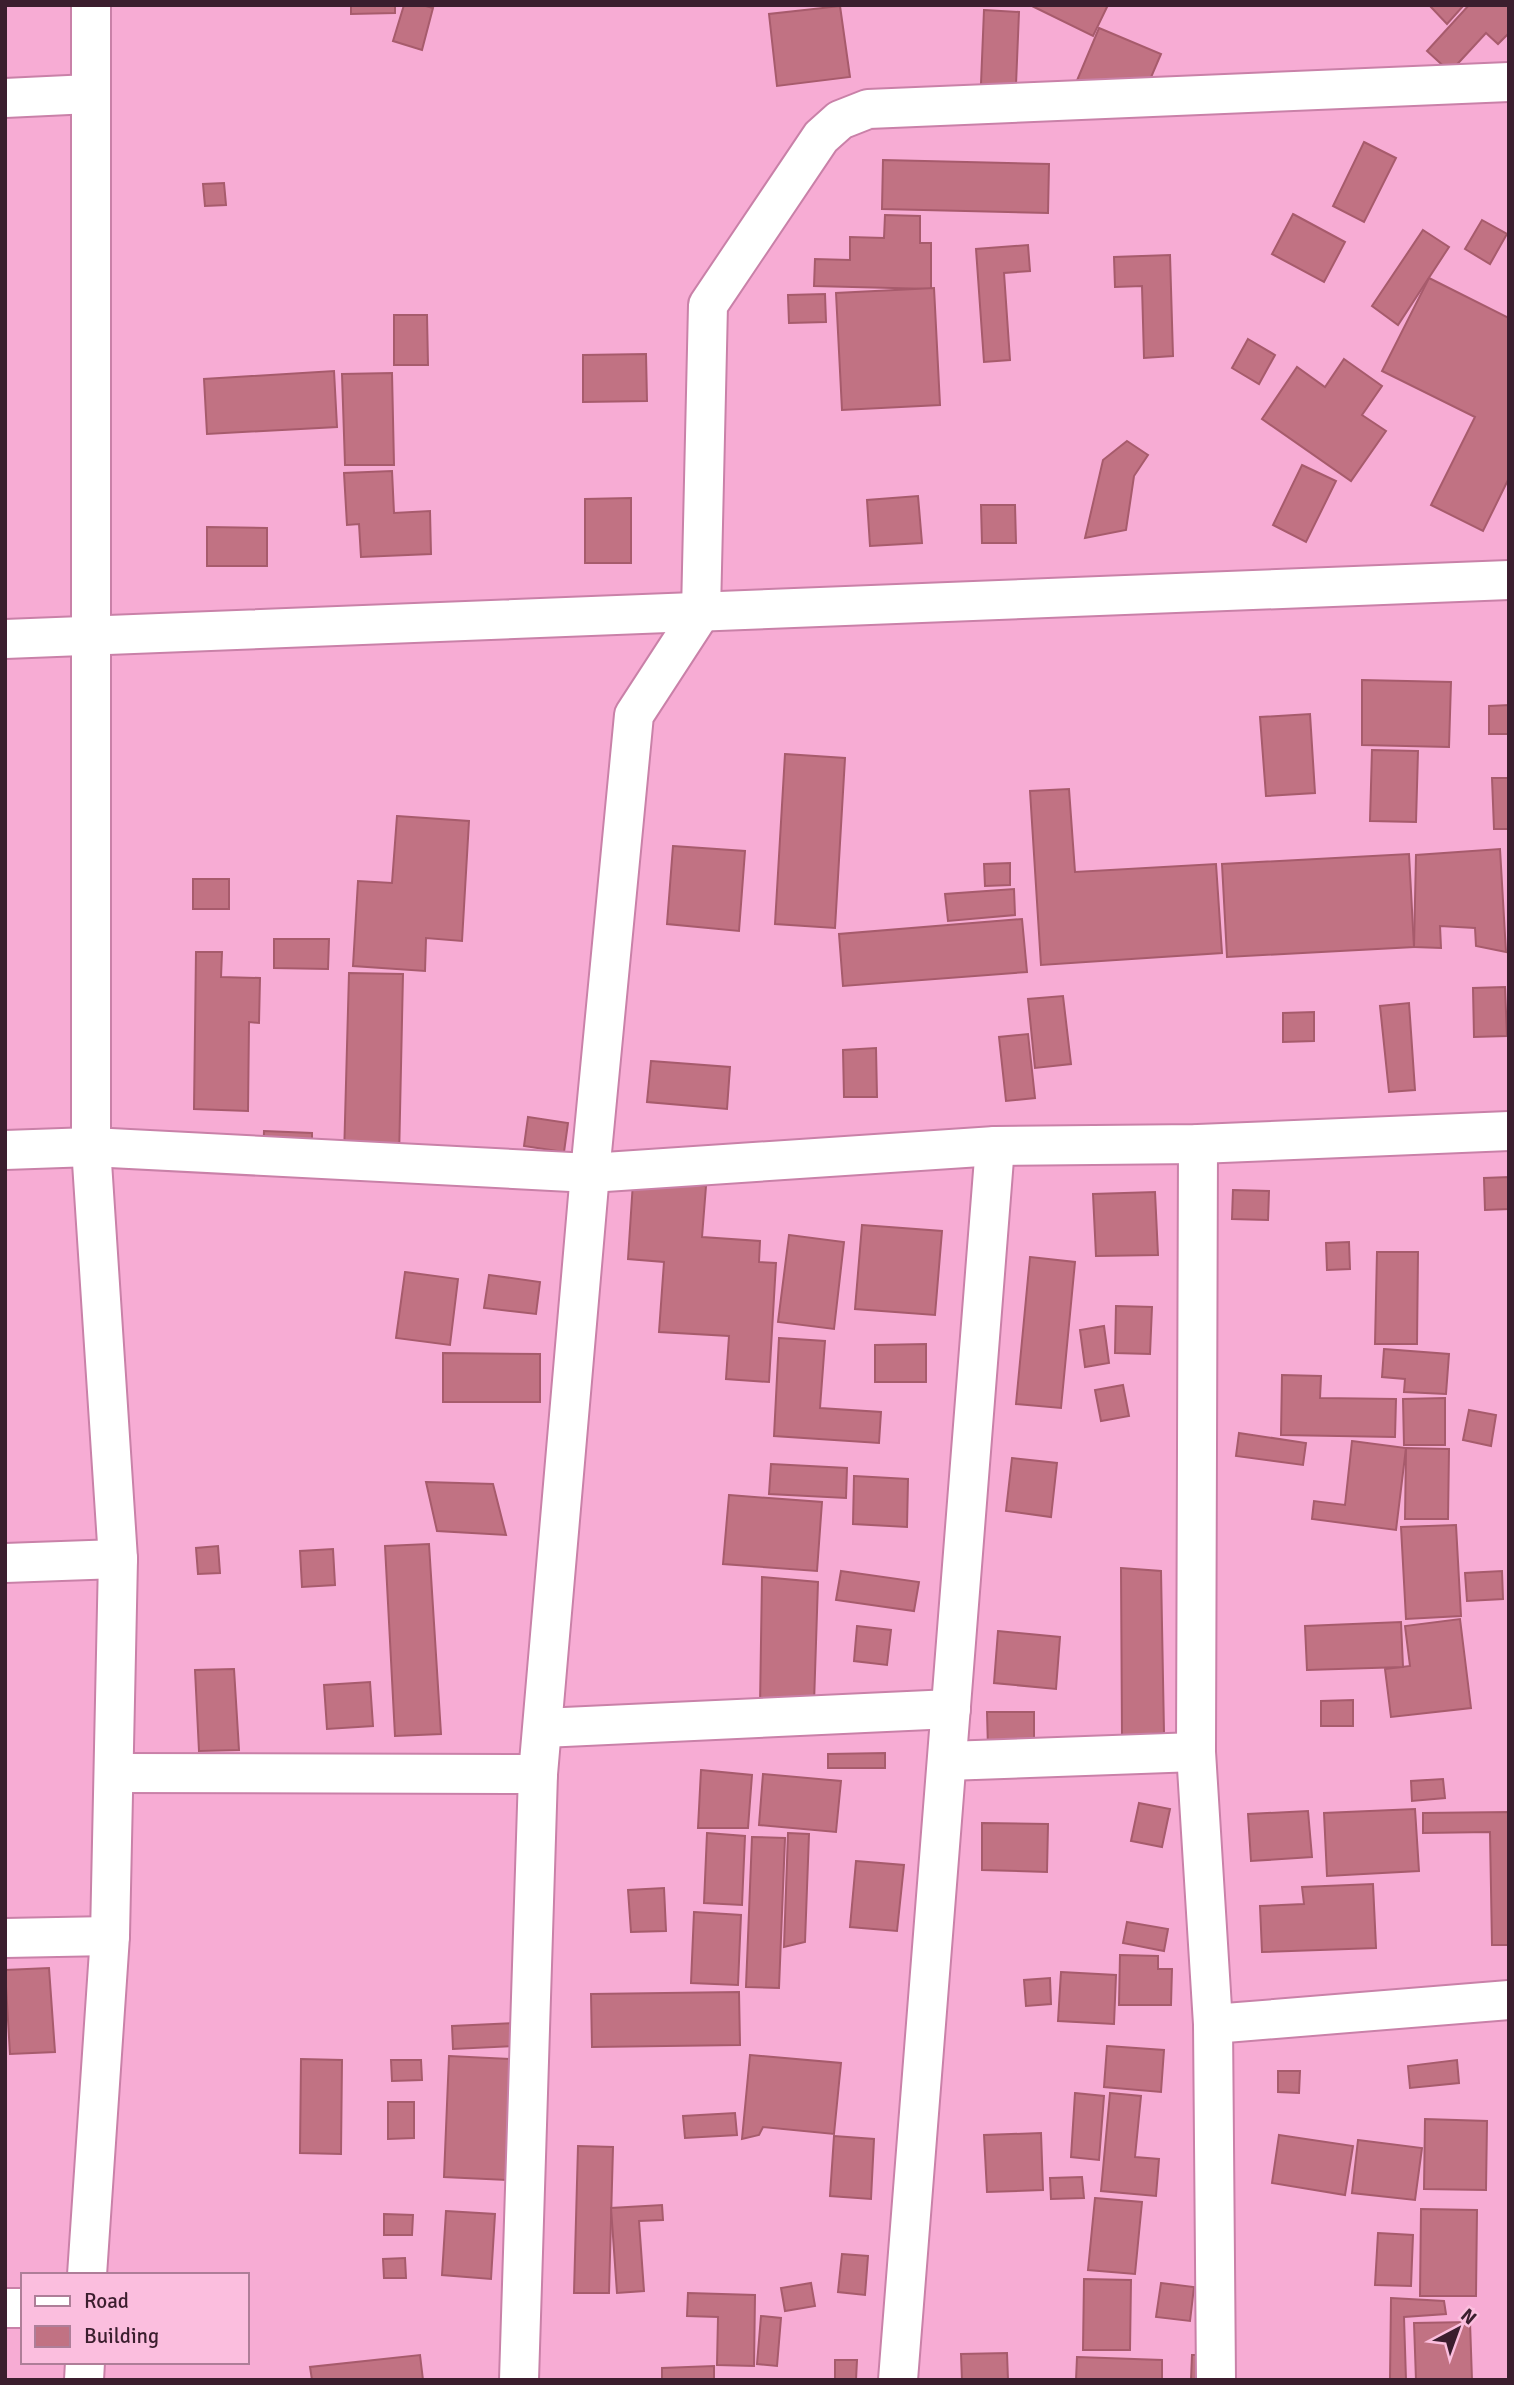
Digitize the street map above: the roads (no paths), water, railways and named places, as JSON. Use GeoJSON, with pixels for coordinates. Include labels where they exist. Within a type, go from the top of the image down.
{"type":"FeatureCollection","features":[{"type":"Feature","properties":{"kind":"street"},"geometry":{"type":"LineString","coordinates":[[87,2273],[110,1936],[118,1559],[91,1147],[91,5]]}},
{"type":"Feature","properties":{"kind":"street"},"geometry":{"type":"LineString","coordinates":[[519,2380],[538,1774],[590,1173],[634,716],[701,612],[708,305],[821,137],[840,120],[867,109],[1509,82]]}},
{"type":"Feature","properties":{"kind":"street"},"geometry":{"type":"LineString","coordinates":[[5,98],[90,94]]}},
{"type":"Feature","properties":{"kind":"street"},"geometry":{"type":"LineString","coordinates":[[5,639],[1509,580]]}},
{"type":"Feature","properties":{"kind":"street"},"geometry":{"type":"LineString","coordinates":[[5,1150],[91,1147],[590,1173],[995,1146],[1198,1144],[1509,1131]]}},
{"type":"Feature","properties":{"kind":"street"},"geometry":{"type":"LineString","coordinates":[[1198,1144],[1196,1752],[1213,2024],[1216,2380]]}},
{"type":"Feature","properties":{"kind":"street"},"geometry":{"type":"LineString","coordinates":[[898,2380],[995,1146]]}},
{"type":"Feature","properties":{"kind":"street"},"geometry":{"type":"LineString","coordinates":[[5,1563],[118,1559]]}},
{"type":"Feature","properties":{"kind":"street"},"geometry":{"type":"LineString","coordinates":[[543,1728],[951,1709]]}},
{"type":"Feature","properties":{"kind":"street"},"geometry":{"type":"LineString","coordinates":[[947,1761],[1196,1752]]}},
{"type":"Feature","properties":{"kind":"street"},"geometry":{"type":"LineString","coordinates":[[114,1773],[538,1774]]}},
{"type":"Feature","properties":{"kind":"street"},"geometry":{"type":"LineString","coordinates":[[5,1938],[110,1936]]}},
{"type":"Feature","properties":{"kind":"street"},"geometry":{"type":"LineString","coordinates":[[1213,2024],[1509,2000]]}}]}
